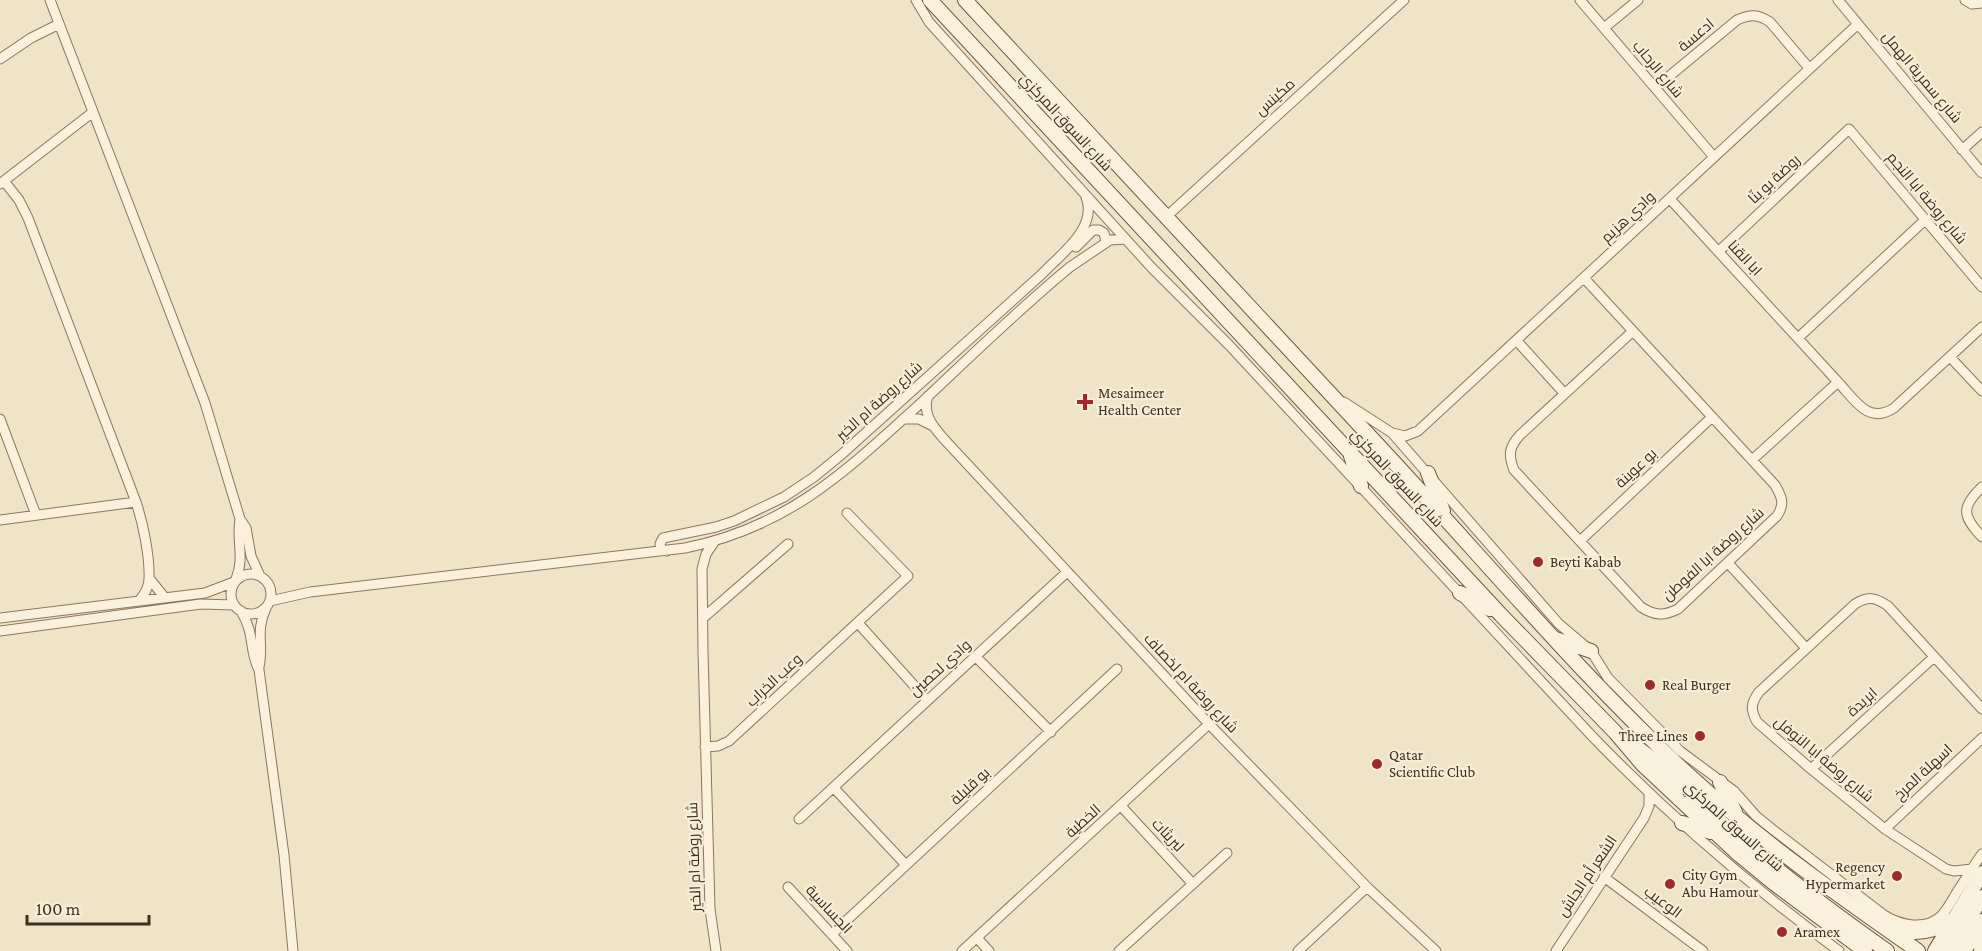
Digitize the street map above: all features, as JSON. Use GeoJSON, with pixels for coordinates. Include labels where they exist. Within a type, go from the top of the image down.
{"type":"FeatureCollection","features":[{"type":"Feature","properties":{"kind":"main road","name":"شارع السوق المركزي"},"geometry":{"type":"LineString","coordinates":[[930,0],[1501,615],[1615,732],[1643,765],[1715,834],[1775,884],[1862,949]]}},
{"type":"Feature","properties":{"kind":"main road","name":"شارع السوق المركزي"},"geometry":{"type":"LineString","coordinates":[[965,0],[1446,518],[1554,638],[1692,778],[1737,817],[1918,951]]}},
{"type":"Feature","properties":{"kind":"main road"},"geometry":{"type":"LineString","coordinates":[[1350,451],[1361,486]]}},
{"type":"Feature","properties":{"kind":"main road"},"geometry":{"type":"LineString","coordinates":[[1428,473],[1446,518]]}},
{"type":"Feature","properties":{"kind":"main road"},"geometry":{"type":"LineString","coordinates":[[1460,593],[1501,615]]}},
{"type":"Feature","properties":{"kind":"main road"},"geometry":{"type":"LineString","coordinates":[[1554,638],[1591,651]]}},
{"type":"Feature","properties":{"kind":"main road"},"geometry":{"type":"LineString","coordinates":[[1615,732],[1652,758],[1726,827],[1785,876],[1887,951]]}},
{"type":"Feature","properties":{"kind":"main road"},"geometry":{"type":"LineString","coordinates":[[1720,782],[1737,817]]}},
{"type":"Feature","properties":{"kind":"main road"},"geometry":{"type":"LineString","coordinates":[[1682,823],[1715,834]]}},
{"type":"Feature","properties":{"kind":"main road"},"geometry":{"type":"LineString","coordinates":[[1935,951],[1954,919],[1977,871]]}},
{"type":"Feature","properties":{"kind":"main road"},"geometry":{"type":"LineString","coordinates":[[1948,951],[1982,897]]}},
{"type":"Feature","properties":{"kind":"main road"},"geometry":{"type":"LineString","coordinates":[[1882,926],[1900,932],[1919,932],[1938,928],[1954,919]]}},
{"type":"Feature","properties":{"kind":"main road"},"geometry":{"type":"LineString","coordinates":[[1964,951],[1982,921]]}},
{"type":"Feature","properties":{"kind":"main road"},"geometry":{"type":"LineString","coordinates":[[1981,946],[1982,927]]}},
{"type":"Feature","properties":{"kind":"street"},"geometry":{"type":"LineString","coordinates":[[50,0],[204,403],[240,519],[245,525],[250,556],[260,576],[270,587],[268,603],[259,629],[261,656],[259,670],[284,855],[293,951]]}},
{"type":"Feature","properties":{"kind":"street","name":"شارع السوق المركزي"},"geometry":{"type":"LineString","coordinates":[[916,0],[929,22],[1151,267],[1229,345],[1591,735],[1667,810],[1773,902],[1839,951]]}},
{"type":"Feature","properties":{"kind":"street","name":"مكينس"},"geometry":{"type":"LineString","coordinates":[[1166,217],[1404,0]]}},
{"type":"Feature","properties":{"kind":"street","name":"شارع الرحاب"},"geometry":{"type":"LineString","coordinates":[[1580,0],[1714,158]]}},
{"type":"Feature","properties":{"kind":"street"},"geometry":{"type":"LineString","coordinates":[[1604,28],[1638,0]]}},
{"type":"Feature","properties":{"kind":"street","name":"شارع سمرية الهمل"},"geometry":{"type":"LineString","coordinates":[[1838,0],[1982,174]]}},
{"type":"Feature","properties":{"kind":"street"},"geometry":{"type":"LineString","coordinates":[[1965,0],[1972,4],[1982,3]]}},
{"type":"Feature","properties":{"kind":"street","name":"ادعسة"},"geometry":{"type":"LineString","coordinates":[[1655,88],[1737,20],[1753,15],[1770,22],[1809,68]]}},
{"type":"Feature","properties":{"kind":"street"},"geometry":{"type":"LineString","coordinates":[[0,59],[31,38],[59,24]]}},
{"type":"Feature","properties":{"kind":"street","name":"وادي هزيم"},"geometry":{"type":"LineString","coordinates":[[1418,431],[1858,24]]}},
{"type":"Feature","properties":{"kind":"street"},"geometry":{"type":"LineString","coordinates":[[93,112],[2,182],[19,200],[28,218],[136,502],[144,534],[149,578],[140,601]]}},
{"type":"Feature","properties":{"kind":"street","name":"شارع روضة ابا النجم"},"geometry":{"type":"LineString","coordinates":[[1849,129],[1982,287]]}},
{"type":"Feature","properties":{"kind":"street","name":"روضة بو بنّا"},"geometry":{"type":"LineString","coordinates":[[1719,251],[1849,129]]}},
{"type":"Feature","properties":{"kind":"street"},"geometry":{"type":"LineString","coordinates":[[1962,150],[1982,132]]}},
{"type":"Feature","properties":{"kind":"street","name":"شارع روضة ام الخير"},"geometry":{"type":"LineString","coordinates":[[1086,196],[1089,211],[1087,221],[1075,239],[1053,262],[841,455],[814,477],[767,506],[716,527],[663,538],[660,544],[662,549],[667,551],[715,541],[761,525],[799,504],[834,479],[903,419],[1059,275],[1106,242],[1114,238],[1126,239]]}},
{"type":"Feature","properties":{"kind":"street","name":"ابا القنا"},"geometry":{"type":"LineString","coordinates":[[1670,198],[1864,410],[1877,415],[1886,413],[1950,357]]}},
{"type":"Feature","properties":{"kind":"street"},"geometry":{"type":"LineString","coordinates":[[1798,338],[1926,219]]}},
{"type":"Feature","properties":{"kind":"street"},"geometry":{"type":"LineString","coordinates":[[1053,262],[1071,252],[1094,230],[1104,233],[1106,242]]}},
{"type":"Feature","properties":{"kind":"street","name":"شارع روضة ابا الفوطن"},"geometry":{"type":"LineString","coordinates":[[1584,278],[1633,331],[1712,417],[1775,485],[1783,501],[1782,509],[1777,516],[1678,609],[1668,614],[1658,615],[1641,607],[1514,470],[1509,452],[1513,443],[1564,393],[1633,331]]}},
{"type":"Feature","properties":{"kind":"street"},"geometry":{"type":"LineString","coordinates":[[1982,327],[1950,357],[1982,391]]}},
{"type":"Feature","properties":{"kind":"street"},"geometry":{"type":"LineString","coordinates":[[1517,341],[1564,393]]}},
{"type":"Feature","properties":{"kind":"street"},"geometry":{"type":"LineString","coordinates":[[1752,460],[1838,382]]}},
{"type":"Feature","properties":{"kind":"street","name":"شارع السوق المركزي"},"geometry":{"type":"LineString","coordinates":[[1327,390],[1392,433],[1558,624],[1591,651],[1608,678],[1621,693],[1689,759],[1741,798],[1756,816],[1772,829],[1893,920],[1910,925],[1928,923],[1941,916],[1963,883]]}},
{"type":"Feature","properties":{"kind":"street"},"geometry":{"type":"LineString","coordinates":[[928,396],[926,411],[933,426]]}},
{"type":"Feature","properties":{"kind":"street","name":"بو عوينة"},"geometry":{"type":"LineString","coordinates":[[1581,540],[1712,417]]}},
{"type":"Feature","properties":{"kind":"street"},"geometry":{"type":"LineString","coordinates":[[0,419],[36,515]]}},
{"type":"Feature","properties":{"kind":"street"},"geometry":{"type":"LineString","coordinates":[[903,419],[919,419],[933,426]]}},
{"type":"Feature","properties":{"kind":"street","name":"شارع روضة ام لخصاف"},"geometry":{"type":"LineString","coordinates":[[933,426],[1209,724],[1367,887],[1436,951]]}},
{"type":"Feature","properties":{"kind":"street"},"geometry":{"type":"LineString","coordinates":[[1392,433],[1405,436],[1418,431]]}},
{"type":"Feature","properties":{"kind":"street"},"geometry":{"type":"LineString","coordinates":[[1414,458],[1413,444],[1418,431]]}},
{"type":"Feature","properties":{"kind":"street"},"geometry":{"type":"LineString","coordinates":[[1982,487],[1971,497],[1966,512],[1968,520],[1982,537]]}},
{"type":"Feature","properties":{"kind":"street"},"geometry":{"type":"LineString","coordinates":[[0,520],[136,502]]}},
{"type":"Feature","properties":{"kind":"street","name":"وعب الخراب"},"geometry":{"type":"LineString","coordinates":[[705,747],[718,746],[729,741],[908,576],[847,513]]}},
{"type":"Feature","properties":{"kind":"street"},"geometry":{"type":"LineString","coordinates":[[240,519],[242,557],[231,596],[251,632],[255,662],[259,670]]}},
{"type":"Feature","properties":{"kind":"street","name":"شارع روضة ام الخير"},"geometry":{"type":"LineString","coordinates":[[715,541],[706,554],[702,569],[710,909],[716,951]]}},
{"type":"Feature","properties":{"kind":"street"},"geometry":{"type":"LineString","coordinates":[[703,618],[788,544]]}},
{"type":"Feature","properties":{"kind":"street"},"geometry":{"type":"LineString","coordinates":[[685,548],[697,555],[702,569]]}},
{"type":"Feature","properties":{"kind":"street"},"geometry":{"type":"LineString","coordinates":[[0,631],[201,604],[238,608],[255,613],[268,603],[310,592],[667,551]]}},
{"type":"Feature","properties":{"kind":"street"},"geometry":{"type":"LineString","coordinates":[[1728,563],[1806,648]]}},
{"type":"Feature","properties":{"kind":"street","name":"وادي لحصين"},"geometry":{"type":"LineString","coordinates":[[799,819],[1067,572]]}},
{"type":"Feature","properties":{"kind":"street"},"geometry":{"type":"LineString","coordinates":[[0,618],[212,591],[247,574],[260,576]]}},
{"type":"Feature","properties":{"kind":"street"},"geometry":{"type":"LineString","coordinates":[[149,578],[165,598]]}},
{"type":"Feature","properties":{"kind":"street","name":"شارع روضة ابا النوفل"},"geometry":{"type":"LineString","coordinates":[[1963,883],[1954,871],[1939,866],[1885,829],[1810,770],[1757,722],[1752,714],[1751,705],[1759,692],[1855,604],[1872,597],[1888,606],[1982,709]]}},
{"type":"Feature","properties":{"kind":"street"},"geometry":{"type":"LineString","coordinates":[[858,623],[927,700]]}},
{"type":"Feature","properties":{"kind":"street"},"geometry":{"type":"LineString","coordinates":[[976,657],[1051,732]]}},
{"type":"Feature","properties":{"kind":"street","name":"ابريدة"},"geometry":{"type":"LineString","coordinates":[[1810,770],[1934,657]]}},
{"type":"Feature","properties":{"kind":"street","name":"بو قليلة"},"geometry":{"type":"LineString","coordinates":[[832,934],[1117,669]]}},
{"type":"Feature","properties":{"kind":"street","name":"الخطية"},"geometry":{"type":"LineString","coordinates":[[962,951],[1209,724]]}},
{"type":"Feature","properties":{"kind":"street","name":"اسهلة المرخ"},"geometry":{"type":"LineString","coordinates":[[1885,829],[1982,738]]}},
{"type":"Feature","properties":{"kind":"street"},"geometry":{"type":"LineString","coordinates":[[834,788],[906,865]]}},
{"type":"Feature","properties":{"kind":"street","name":"الشعر أم الجاش"},"geometry":{"type":"LineString","coordinates":[[1556,951],[1644,818],[1649,806],[1649,793]]}},
{"type":"Feature","properties":{"kind":"street","name":"لبريثات"},"geometry":{"type":"LineString","coordinates":[[1122,806],[1192,883]]}},
{"type":"Feature","properties":{"kind":"street"},"geometry":{"type":"LineString","coordinates":[[1644,818],[1655,811],[1667,810]]}},
{"type":"Feature","properties":{"kind":"street"},"geometry":{"type":"LineString","coordinates":[[1119,951],[1227,853]]}},
{"type":"Feature","properties":{"kind":"street"},"geometry":{"type":"LineString","coordinates":[[1963,883],[1977,871],[1982,854]]}},
{"type":"Feature","properties":{"kind":"street"},"geometry":{"type":"LineString","coordinates":[[1954,871],[1977,871]]}},
{"type":"Feature","properties":{"kind":"street","name":"الوعيب"},"geometry":{"type":"LineString","coordinates":[[1604,877],[1692,948],[1703,951]]}},
{"type":"Feature","properties":{"kind":"street","name":"الجساسية"},"geometry":{"type":"LineString","coordinates":[[788,887],[848,951]]}},
{"type":"Feature","properties":{"kind":"street"},"geometry":{"type":"LineString","coordinates":[[1298,951],[1367,887]]}},
{"type":"Feature","properties":{"kind":"street"},"geometry":{"type":"LineString","coordinates":[[977,938],[989,951]]}},
{"type":"Feature","properties":{"kind":"place","name":"Mesaimeer Health Center"},"geometry":{"type":"Point","coordinates":[1085,402]}},
{"type":"Feature","properties":{"kind":"place","name":"Beyti Kabab"},"geometry":{"type":"Point","coordinates":[1538,562]}},
{"type":"Feature","properties":{"kind":"place","name":"Real Burger"},"geometry":{"type":"Point","coordinates":[1650,685]}},
{"type":"Feature","properties":{"kind":"place","name":"Three Lines"},"geometry":{"type":"Point","coordinates":[1700,736]}},
{"type":"Feature","properties":{"kind":"place","name":"Qatar Scientific Club"},"geometry":{"type":"Point","coordinates":[1377,764]}},
{"type":"Feature","properties":{"kind":"place","name":"Regency Hypermarket"},"geometry":{"type":"Point","coordinates":[1897,876]}},
{"type":"Feature","properties":{"kind":"place","name":"City Gym Abu Hamour"},"geometry":{"type":"Point","coordinates":[1670,884]}},
{"type":"Feature","properties":{"kind":"place","name":"Aramex"},"geometry":{"type":"Point","coordinates":[1782,932]}}]}
